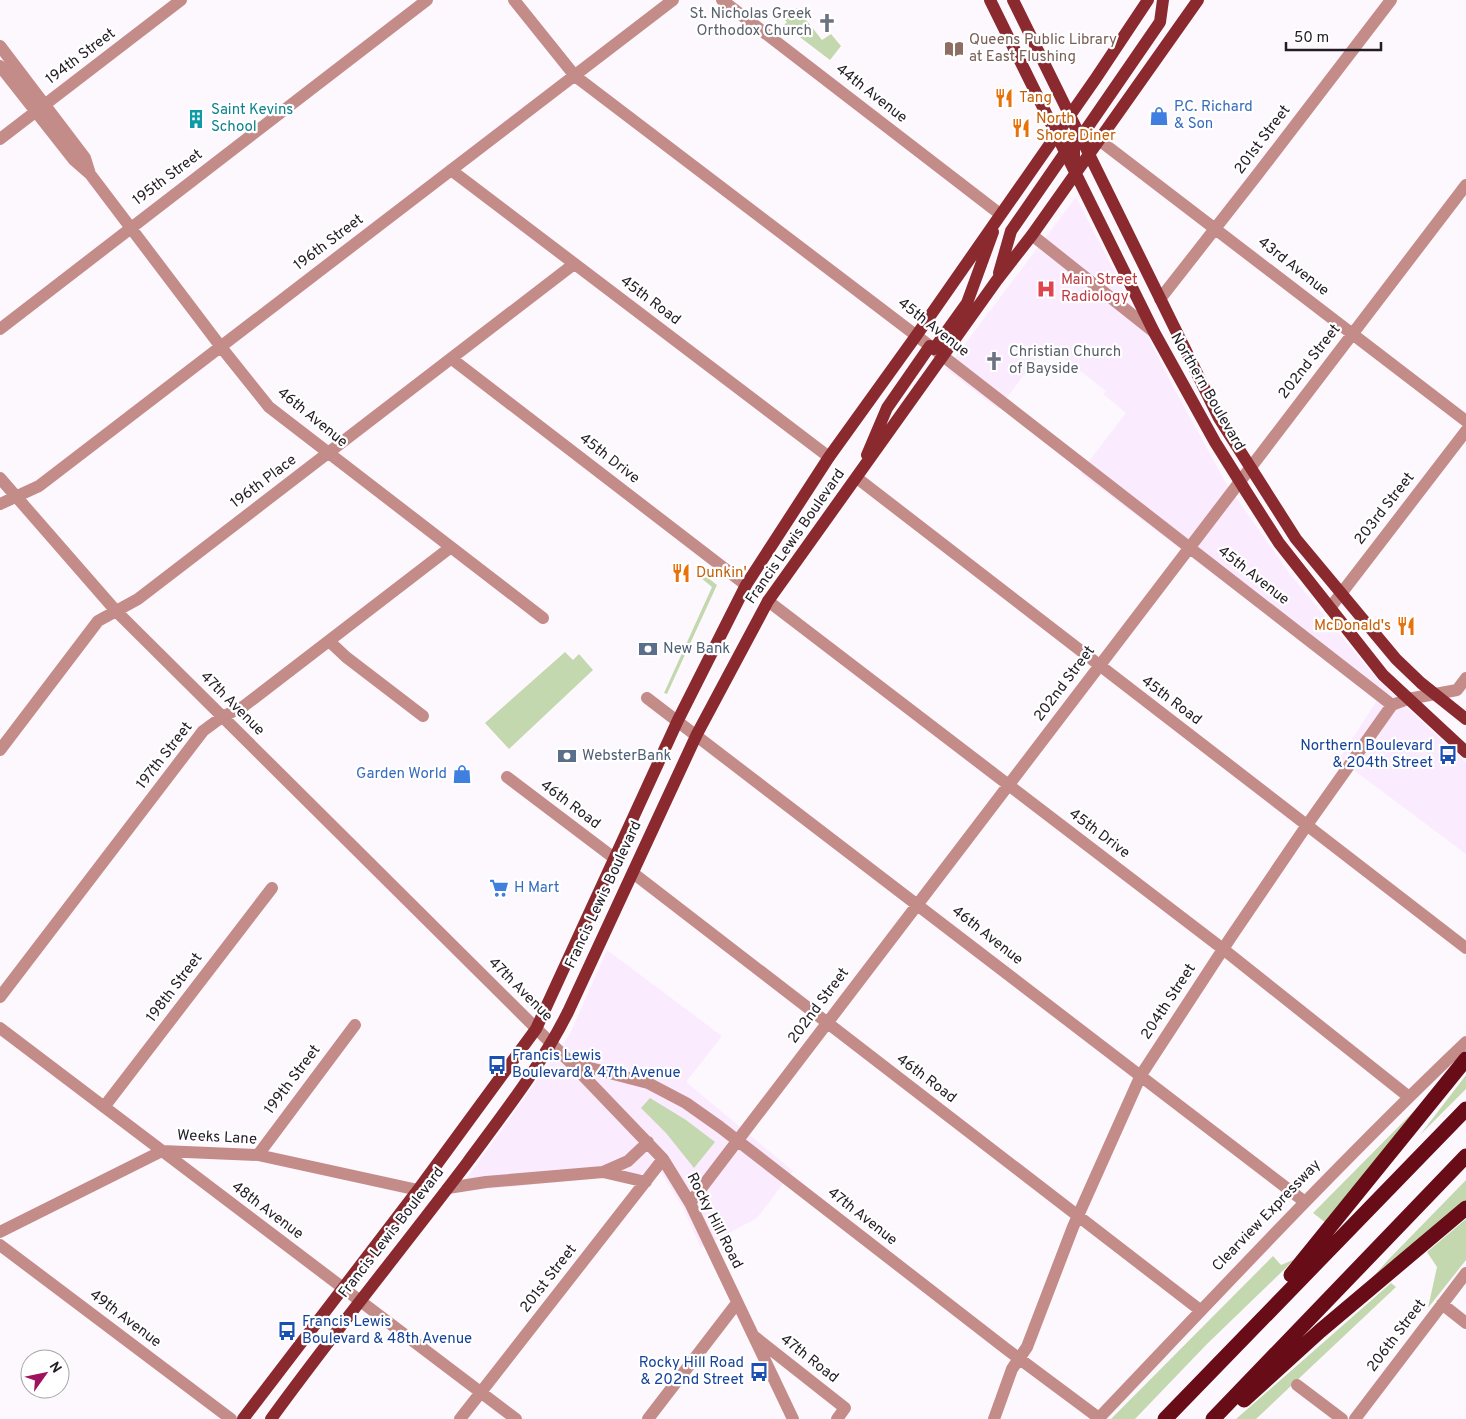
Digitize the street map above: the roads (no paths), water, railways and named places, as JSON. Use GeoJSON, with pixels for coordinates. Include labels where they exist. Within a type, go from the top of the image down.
{"type":"FeatureCollection","features":[{"type":"Feature","properties":{"kind":"highway"},"geometry":{"type":"LineString","coordinates":[[1231,1349],[1466,1059]]}},
{"type":"Feature","properties":{"kind":"highway"},"geometry":{"type":"LineString","coordinates":[[1165,1419],[1466,1109]]}},
{"type":"Feature","properties":{"kind":"highway"},"geometry":{"type":"LineString","coordinates":[[1213,1419],[1466,1156]]}},
{"type":"Feature","properties":{"kind":"highway"},"geometry":{"type":"LineString","coordinates":[[1222,1419],[1320,1331],[1466,1208]]}},
{"type":"Feature","properties":{"kind":"main road","name":"Northern Boulevard"},"geometry":{"type":"LineString","coordinates":[[990,0],[1154,332],[1215,442],[1279,542],[1383,675],[1466,752]]}},
{"type":"Feature","properties":{"kind":"main road","name":"Northern Boulevard"},"geometry":{"type":"LineString","coordinates":[[1013,0],[1220,418],[1250,467],[1296,539],[1396,659],[1466,719]]}},
{"type":"Feature","properties":{"kind":"main road","name":"Francis Lewis Boulevard"},"geometry":{"type":"LineString","coordinates":[[243,1419],[344,1289],[536,1029],[678,720],[746,585],[829,457],[916,336],[1056,134],[1071,118],[1148,0]]}},
{"type":"Feature","properties":{"kind":"main road"},"geometry":{"type":"LineString","coordinates":[[1074,171],[1074,147],[1160,22],[1163,0]]}},
{"type":"Feature","properties":{"kind":"main road","name":"Francis Lewis Boulevard"},"geometry":{"type":"LineString","coordinates":[[271,1419],[359,1301],[448,1188],[552,1045],[697,734],[768,601],[856,478],[936,350],[997,280],[1032,235],[1074,171],[1089,154],[1198,0]]}},
{"type":"Feature","properties":{"kind":"main road"},"geometry":{"type":"LineString","coordinates":[[997,280],[1011,231],[1072,142],[1071,118]]}},
{"type":"Feature","properties":{"kind":"main road"},"geometry":{"type":"LineString","coordinates":[[856,478],[887,408],[936,350],[967,303],[1000,214]]}},
{"type":"Feature","properties":{"kind":"street","name":"194th Street"},"geometry":{"type":"LineString","coordinates":[[0,139],[181,0]]}},
{"type":"Feature","properties":{"kind":"street","name":"195th Street"},"geometry":{"type":"LineString","coordinates":[[0,329],[428,0]]}},
{"type":"Feature","properties":{"kind":"street","name":"45th Avenue"},"geometry":{"type":"LineString","coordinates":[[514,0],[575,76],[936,350],[1392,705]]}},
{"type":"Feature","properties":{"kind":"street","name":"196th Street"},"geometry":{"type":"LineString","coordinates":[[0,504],[39,486],[673,0]]}},
{"type":"Feature","properties":{"kind":"street","name":"44th Avenue"},"geometry":{"type":"LineString","coordinates":[[722,0],[1000,214]]}},
{"type":"Feature","properties":{"kind":"street","name":"201st Street"},"geometry":{"type":"LineString","coordinates":[[1160,299],[1391,0]]}},
{"type":"Feature","properties":{"kind":"street","name":"46th Avenue"},"geometry":{"type":"LineString","coordinates":[[0,46],[40,108]]}},
{"type":"Feature","properties":{"kind":"street","name":"46th Avenue"},"geometry":{"type":"LineString","coordinates":[[0,66],[85,158],[90,174],[221,347],[269,407],[543,618]]}},
{"type":"Feature","properties":{"kind":"street","name":"43rd Avenue"},"geometry":{"type":"LineString","coordinates":[[1099,140],[1466,421]]}},
{"type":"Feature","properties":{"kind":"street","name":"45th Road"},"geometry":{"type":"LineString","coordinates":[[451,170],[829,457]]}},
{"type":"Feature","properties":{"kind":"street","name":"202nd Street"},"geometry":{"type":"LineString","coordinates":[[690,1203],[1466,185]]}},
{"type":"Feature","properties":{"kind":"street"},"geometry":{"type":"LineString","coordinates":[[1032,235],[1154,332]]}},
{"type":"Feature","properties":{"kind":"street","name":"196th Place"},"geometry":{"type":"LineString","coordinates":[[0,750],[98,621],[138,599],[574,264]]}},
{"type":"Feature","properties":{"kind":"street","name":"45th Drive"},"geometry":{"type":"LineString","coordinates":[[452,358],[746,585]]}},
{"type":"Feature","properties":{"kind":"street","name":"203rd Street"},"geometry":{"type":"LineString","coordinates":[[1330,608],[1466,431]]}},
{"type":"Feature","properties":{"kind":"street","name":"47th Avenue"},"geometry":{"type":"LineString","coordinates":[[0,478],[116,611],[570,1063],[648,1083],[686,1103],[1098,1419]]}},
{"type":"Feature","properties":{"kind":"street","name":"45th Road"},"geometry":{"type":"LineString","coordinates":[[856,478],[1466,948]]}},
{"type":"Feature","properties":{"kind":"street","name":"197th Street"},"geometry":{"type":"LineString","coordinates":[[0,997],[204,731],[222,717],[244,706],[451,547]]}},
{"type":"Feature","properties":{"kind":"street","name":"45th Drive"},"geometry":{"type":"LineString","coordinates":[[768,601],[1222,949],[1409,1097]]}},
{"type":"Feature","properties":{"kind":"street"},"geometry":{"type":"LineString","coordinates":[[329,641],[346,657],[424,716]]}},
{"type":"Feature","properties":{"kind":"street"},"geometry":{"type":"LineString","coordinates":[[1392,705],[1408,699],[1457,690],[1466,678]]}},
{"type":"Feature","properties":{"kind":"street","name":"46th Avenue"},"geometry":{"type":"LineString","coordinates":[[647,698],[697,734],[1305,1202]]}},
{"type":"Feature","properties":{"kind":"street","name":"204th Street"},"geometry":{"type":"LineString","coordinates":[[994,1419],[1012,1368],[1027,1347],[1078,1216],[1141,1075],[1222,949],[1392,705]]}},
{"type":"Feature","properties":{"kind":"street","name":"46th Road"},"geometry":{"type":"LineString","coordinates":[[507,778],[614,858]]}},
{"type":"Feature","properties":{"kind":"street","name":"46th Road"},"geometry":{"type":"LineString","coordinates":[[633,873],[1200,1310]]}},
{"type":"Feature","properties":{"kind":"street","name":"198th Street"},"geometry":{"type":"LineString","coordinates":[[104,1108],[272,888]]}},
{"type":"Feature","properties":{"kind":"street","name":"199th Street"},"geometry":{"type":"LineString","coordinates":[[258,1155],[355,1025]]}},
{"type":"Feature","properties":{"kind":"street","name":"48th Avenue"},"geometry":{"type":"LineString","coordinates":[[0,1028],[516,1419]]}},
{"type":"Feature","properties":{"kind":"street","name":"Clearview Expressway"},"geometry":{"type":"LineString","coordinates":[[1098,1419],[1305,1202],[1466,1042]]}},
{"type":"Feature","properties":{"kind":"street","name":"Rocky Hill Road"},"geometry":{"type":"LineString","coordinates":[[570,1063],[663,1159],[690,1203],[794,1419]]}},
{"type":"Feature","properties":{"kind":"street"},"geometry":{"type":"LineString","coordinates":[[603,1172],[628,1161],[648,1142]]}},
{"type":"Feature","properties":{"kind":"street","name":"Weeks Lane"},"geometry":{"type":"LineString","coordinates":[[0,1232],[162,1151],[258,1155],[418,1190]]}},
{"type":"Feature","properties":{"kind":"street","name":"201st Street"},"geometry":{"type":"LineString","coordinates":[[460,1419],[663,1159]]}},
{"type":"Feature","properties":{"kind":"street"},"geometry":{"type":"LineString","coordinates":[[448,1188],[486,1182],[603,1172],[646,1182]]}},
{"type":"Feature","properties":{"kind":"street","name":"49th Avenue"},"geometry":{"type":"LineString","coordinates":[[0,1245],[231,1419]]}},
{"type":"Feature","properties":{"kind":"street","name":"206th Street"},"geometry":{"type":"LineString","coordinates":[[1355,1419],[1466,1273]]}},
{"type":"Feature","properties":{"kind":"street"},"geometry":{"type":"LineString","coordinates":[[648,1419],[737,1303]]}},
{"type":"Feature","properties":{"kind":"street"},"geometry":{"type":"LineString","coordinates":[[1442,1304],[1466,1323]]}},
{"type":"Feature","properties":{"kind":"street","name":"47th Road"},"geometry":{"type":"LineString","coordinates":[[753,1335],[845,1408],[837,1419]]}},
{"type":"Feature","properties":{"kind":"street"},"geometry":{"type":"LineString","coordinates":[[1297,1385],[1342,1419]]}},
{"type":"Feature","properties":{"kind":"place","name":"St. Nicholas Greek Orthodox Church"},"geometry":{"type":"Point","coordinates":[827,23]}},
{"type":"Feature","properties":{"kind":"place","name":"Queens Public Library at East Flushing"},"geometry":{"type":"Point","coordinates":[954,49]}},
{"type":"Feature","properties":{"kind":"place","name":"Tang"},"geometry":{"type":"Point","coordinates":[1004,98]}},
{"type":"Feature","properties":{"kind":"place","name":"P.C. Richard & Son"},"geometry":{"type":"Point","coordinates":[1159,116]}},
{"type":"Feature","properties":{"kind":"place","name":"Saint Kevins School"},"geometry":{"type":"Point","coordinates":[196,119]}},
{"type":"Feature","properties":{"kind":"place","name":"North Shore Diner"},"geometry":{"type":"Point","coordinates":[1021,128]}},
{"type":"Feature","properties":{"kind":"place","name":"Main Street Radiology"},"geometry":{"type":"Point","coordinates":[1046,289]}},
{"type":"Feature","properties":{"kind":"place","name":"Christian Church of Bayside"},"geometry":{"type":"Point","coordinates":[994,361]}},
{"type":"Feature","properties":{"kind":"place","name":"Dunkin'"},"geometry":{"type":"Point","coordinates":[681,573]}},
{"type":"Feature","properties":{"kind":"place","name":"McDonald's"},"geometry":{"type":"Point","coordinates":[1406,626]}},
{"type":"Feature","properties":{"kind":"place","name":"New Bank"},"geometry":{"type":"Point","coordinates":[648,649]}},
{"type":"Feature","properties":{"kind":"place","name":"Northern Boulevard & 204th Street"},"geometry":{"type":"Point","coordinates":[1448,755]}},
{"type":"Feature","properties":{"kind":"place","name":"WebsterBank"},"geometry":{"type":"Point","coordinates":[567,756]}},
{"type":"Feature","properties":{"kind":"place","name":"Garden World"},"geometry":{"type":"Point","coordinates":[462,774]}},
{"type":"Feature","properties":{"kind":"place","name":"H Mart"},"geometry":{"type":"Point","coordinates":[499,888]}},
{"type":"Feature","properties":{"kind":"place","name":"Francis Lewis Boulevard & 47th Avenue"},"geometry":{"type":"Point","coordinates":[497,1065]}},
{"type":"Feature","properties":{"kind":"place","name":"Francis Lewis Boulevard & 48th Avenue"},"geometry":{"type":"Point","coordinates":[287,1331]}},
{"type":"Feature","properties":{"kind":"place","name":"Rocky Hill Road & 202nd Street"},"geometry":{"type":"Point","coordinates":[759,1372]}}]}
